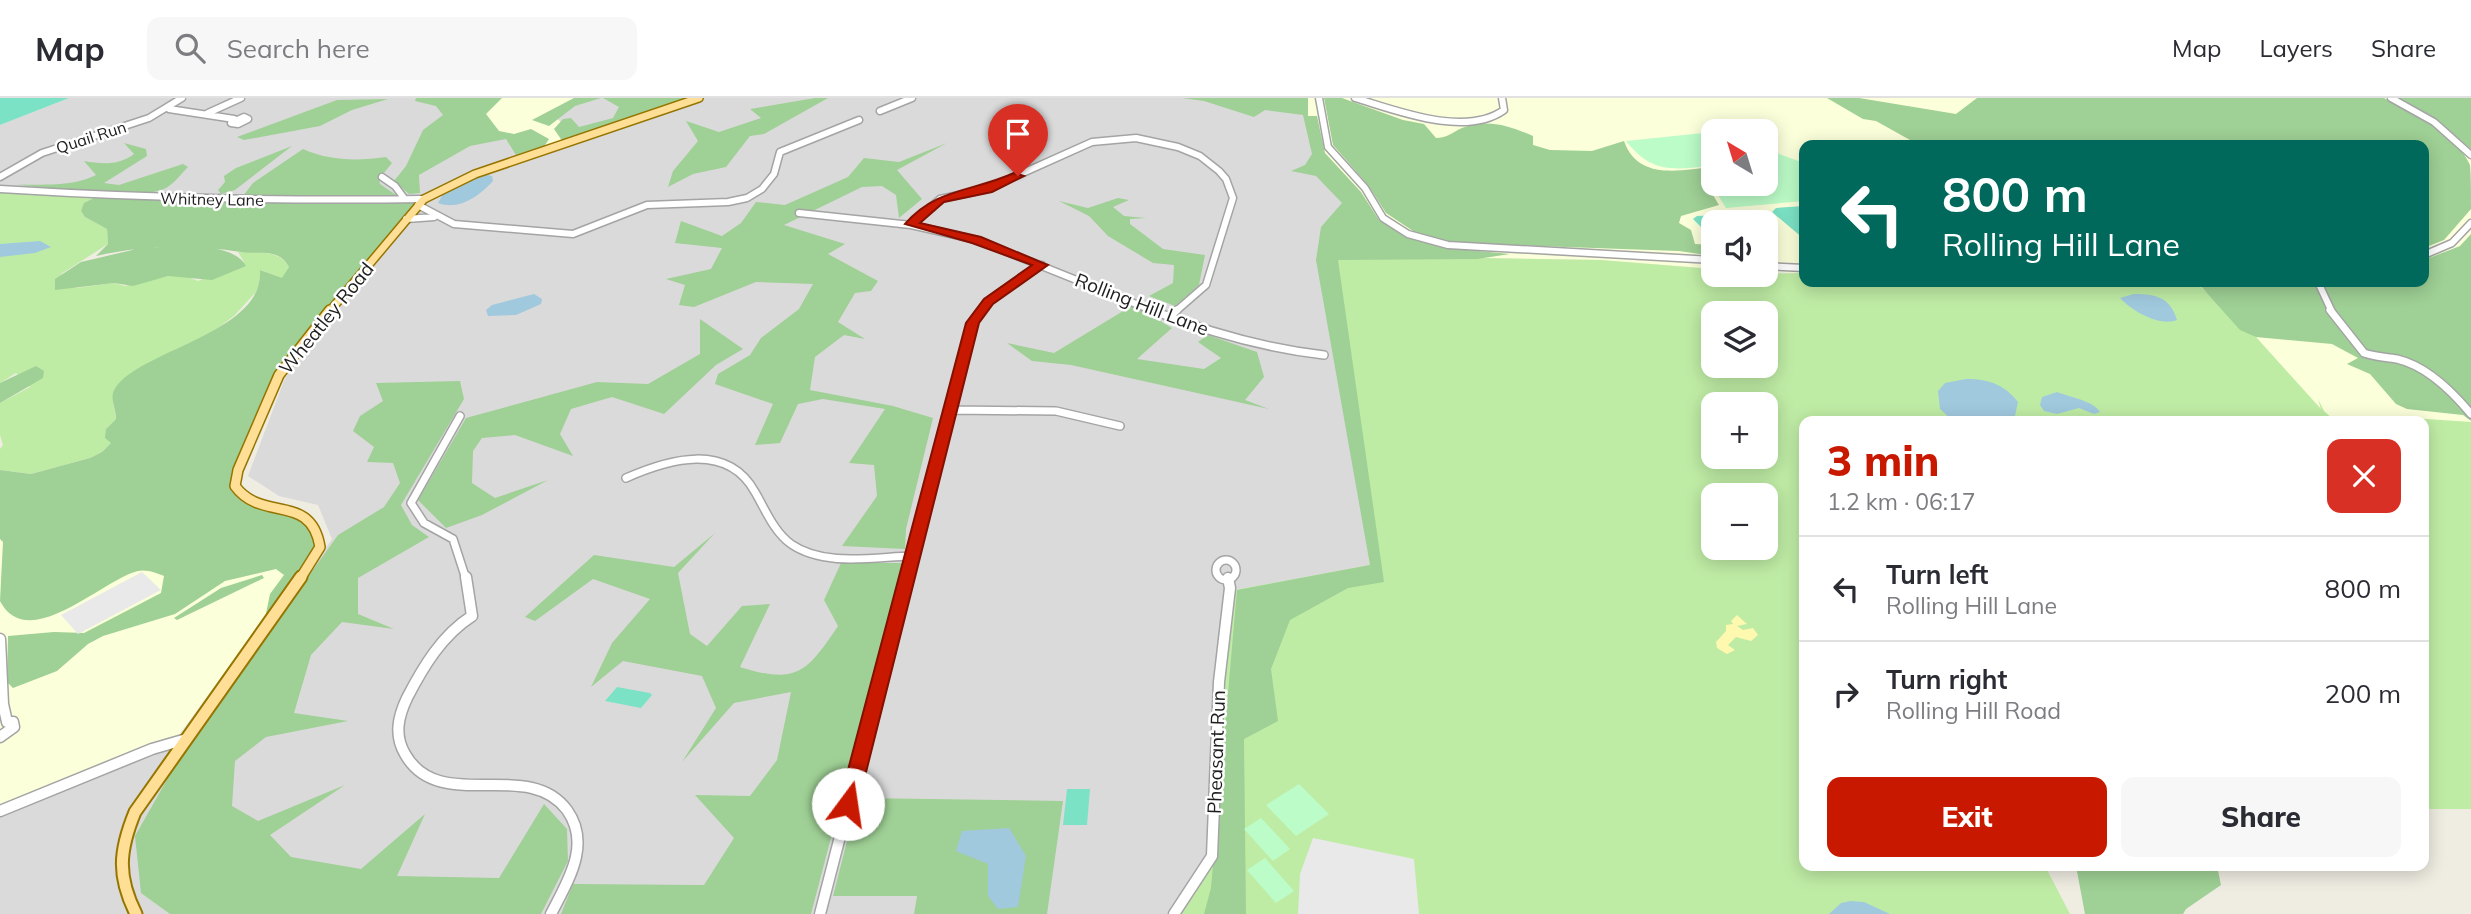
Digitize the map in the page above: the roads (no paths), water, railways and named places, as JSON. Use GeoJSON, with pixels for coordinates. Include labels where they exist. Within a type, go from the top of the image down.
{"type":"FeatureCollection","features":[{"type":"Feature","properties":{"kind":"main road","name":"Wheatley Road"},"geometry":{"type":"LineString","coordinates":[[136,914],[124,890],[121,871],[126,834],[135,812],[183,740],[288,598],[320,547],[318,527],[307,517],[252,502],[243,497],[235,486],[238,470],[270,391],[296,351],[421,202],[475,174],[699,98]]}},
{"type":"Feature","properties":{"kind":"street","name":"Quail Run"},"geometry":{"type":"LineString","coordinates":[[0,177],[42,153],[133,124],[169,109],[182,98]]}},
{"type":"Feature","properties":{"kind":"street"},"geometry":{"type":"LineString","coordinates":[[208,113],[241,98]]}},
{"type":"Feature","properties":{"kind":"street"},"geometry":{"type":"LineString","coordinates":[[880,111],[912,98]]}},
{"type":"Feature","properties":{"kind":"street"},"geometry":{"type":"LineString","coordinates":[[1319,98],[1324,136],[1335,158],[1365,188],[1383,218],[1408,234],[1448,245],[1701,259]]}},
{"type":"Feature","properties":{"kind":"street"},"geometry":{"type":"LineString","coordinates":[[1355,98],[1408,116],[1489,119],[1504,110],[1502,98]]}},
{"type":"Feature","properties":{"kind":"street"},"geometry":{"type":"LineString","coordinates":[[2391,98],[2434,122],[2471,155]]}},
{"type":"Feature","properties":{"kind":"street"},"geometry":{"type":"LineString","coordinates":[[169,109],[234,119]]}},
{"type":"Feature","properties":{"kind":"street"},"geometry":{"type":"LineString","coordinates":[[421,202],[436,217],[457,225],[509,227],[563,235],[596,228],[628,210],[650,204],[725,204],[751,194],[772,179],[778,171],[780,152],[859,120]]}},
{"type":"Feature","properties":{"kind":"street"},"geometry":{"type":"LineString","coordinates":[[911,224],[940,199],[987,189],[1092,142],[1136,138],[1178,147],[1200,156],[1218,170],[1226,179],[1233,198],[1206,285],[1171,315]]}},
{"type":"Feature","properties":{"kind":"street"},"geometry":{"type":"LineString","coordinates":[[382,177],[395,186],[404,198]]}},
{"type":"Feature","properties":{"kind":"street","name":"Whitney Lane"},"geometry":{"type":"LineString","coordinates":[[0,189],[148,198],[271,201],[404,198],[421,202]]}},
{"type":"Feature","properties":{"kind":"street","name":"Rolling Hill Lane"},"geometry":{"type":"LineString","coordinates":[[799,213],[911,224],[976,240],[1262,349],[1324,355]]}},
{"type":"Feature","properties":{"kind":"street"},"geometry":{"type":"LineString","coordinates":[[406,219],[436,217]]}},
{"type":"Feature","properties":{"kind":"street"},"geometry":{"type":"LineString","coordinates":[[2429,253],[2452,243],[2471,223]]}},
{"type":"Feature","properties":{"kind":"street"},"geometry":{"type":"LineString","coordinates":[[820,914],[975,316],[988,301],[1042,265]]}},
{"type":"Feature","properties":{"kind":"street"},"geometry":{"type":"LineString","coordinates":[[1778,267],[1799,268]]}},
{"type":"Feature","properties":{"kind":"street"},"geometry":{"type":"LineString","coordinates":[[2320,287],[2328,307],[2364,353],[2401,360],[2437,380],[2453,393],[2471,414]]}},
{"type":"Feature","properties":{"kind":"street"},"geometry":{"type":"LineString","coordinates":[[950,410],[1056,411],[1120,426]]}},
{"type":"Feature","properties":{"kind":"street"},"geometry":{"type":"LineString","coordinates":[[460,416],[411,503],[424,523],[453,539],[464,566],[472,615],[449,632],[411,692],[399,719],[399,744],[410,763],[429,778],[455,785],[531,789],[553,797],[569,813],[577,831],[576,860],[551,914]]}},
{"type":"Feature","properties":{"kind":"street"},"geometry":{"type":"LineString","coordinates":[[626,478],[644,469],[675,460],[717,461],[736,469],[747,478],[782,533],[799,548],[835,556],[912,556]]}},
{"type":"Feature","properties":{"kind":"street","name":"Pheasant Run"},"geometry":{"type":"LineString","coordinates":[[1174,914],[1185,894],[1208,868],[1212,856],[1219,682],[1230,588],[1228,578]]}},
{"type":"Feature","properties":{"kind":"street"},"geometry":{"type":"LineString","coordinates":[[0,639],[3,704],[7,722],[13,722],[14,727],[0,737]]}},
{"type":"Feature","properties":{"kind":"street"},"geometry":{"type":"LineString","coordinates":[[0,811],[152,749],[183,740]]}},
{"type":"Feature","properties":{"kind":"water"},"geometry":{"type":"Polygon","coordinates":[[[484,174],[492,176],[493,181],[475,197],[461,204],[438,203],[443,194],[484,174]]]}},
{"type":"Feature","properties":{"kind":"water"},"geometry":{"type":"Polygon","coordinates":[[[40,241],[51,247],[35,253],[0,257],[0,244],[40,241]]]}},
{"type":"Feature","properties":{"kind":"water"},"geometry":{"type":"Polygon","coordinates":[[[534,294],[542,299],[541,304],[516,315],[488,316],[486,310],[492,305],[534,294]]]}},
{"type":"Feature","properties":{"kind":"water"},"geometry":{"type":"Polygon","coordinates":[[[2134,294],[2161,298],[2170,306],[2177,320],[2155,320],[2120,298],[2134,294]]]}},
{"type":"Feature","properties":{"kind":"water"},"geometry":{"type":"Polygon","coordinates":[[[1966,379],[1981,380],[2001,387],[2018,402],[2015,416],[1948,416],[1940,409],[1938,391],[1945,383],[1966,379]]]}},
{"type":"Feature","properties":{"kind":"water"},"geometry":{"type":"Polygon","coordinates":[[[2057,392],[2087,402],[2100,412],[2094,414],[2079,408],[2057,414],[2044,411],[2040,405],[2042,397],[2057,392]]]}},
{"type":"Feature","properties":{"kind":"water"},"geometry":{"type":"Polygon","coordinates":[[[1009,828],[1026,856],[1018,907],[998,909],[988,896],[988,864],[956,851],[962,831],[1009,828]]]}},
{"type":"Feature","properties":{"kind":"water"},"geometry":{"type":"Polygon","coordinates":[[[1864,902],[1890,914],[1829,914],[1841,903],[1864,902]]]}}]}
